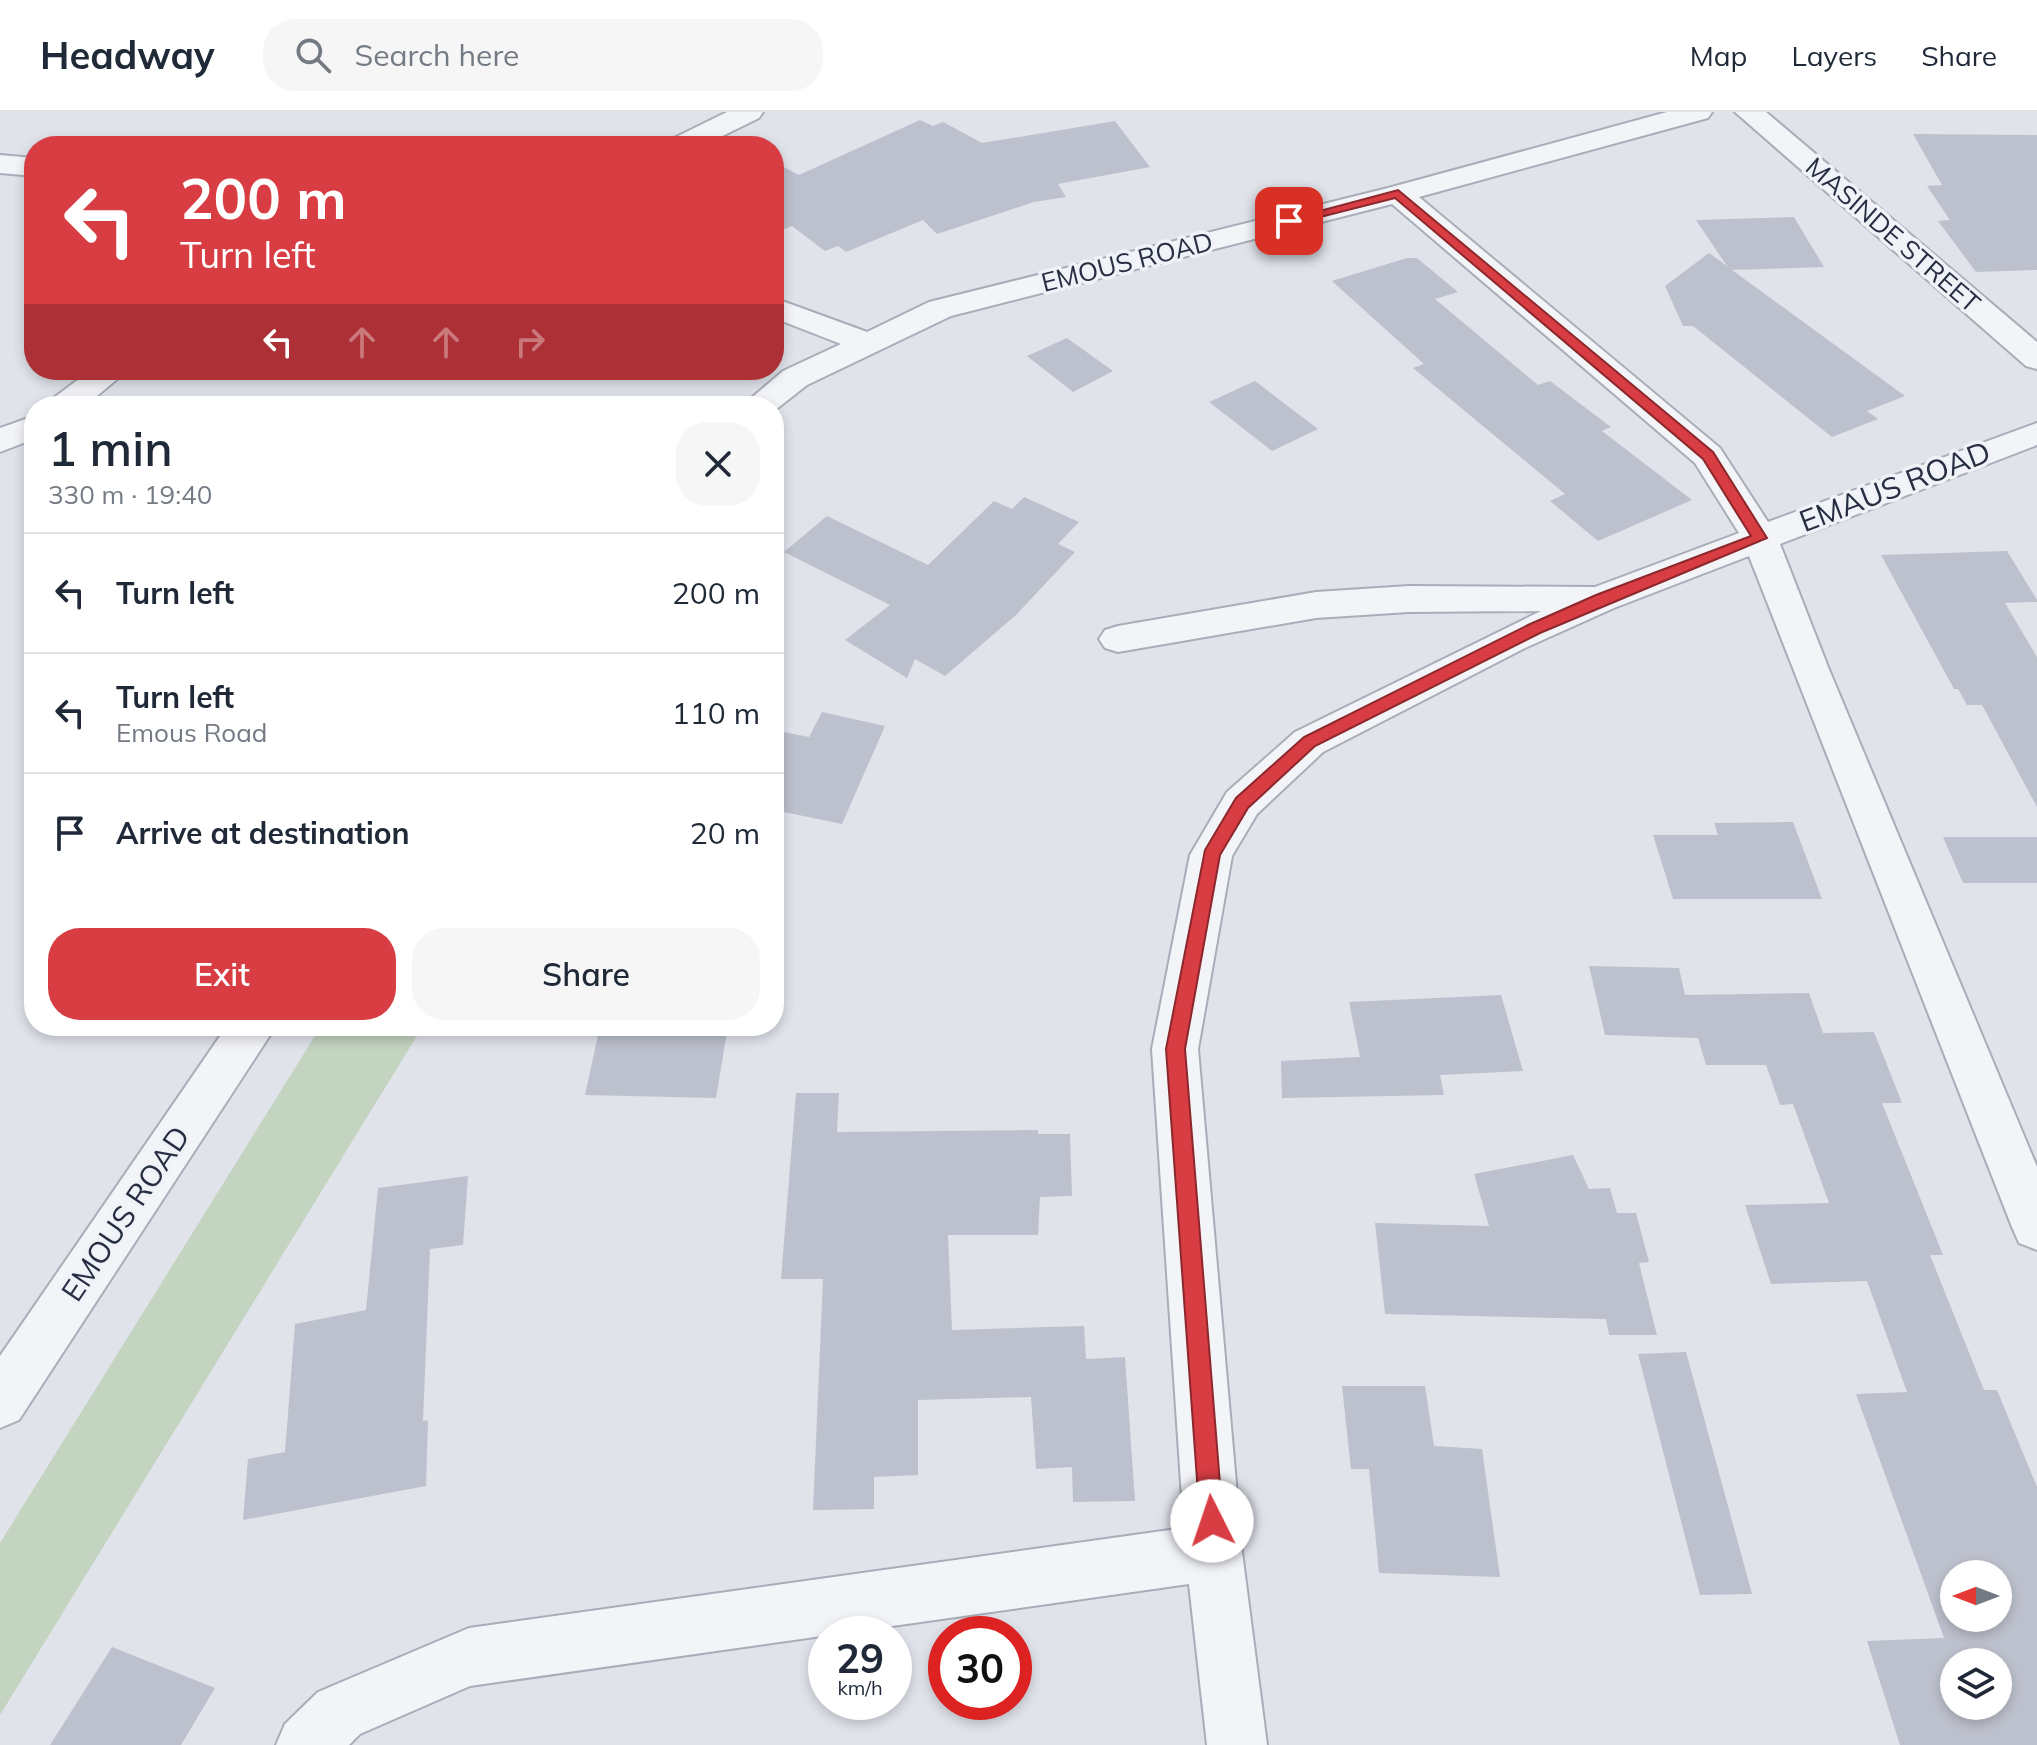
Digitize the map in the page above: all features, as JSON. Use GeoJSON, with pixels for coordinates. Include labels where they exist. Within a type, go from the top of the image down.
{"type":"FeatureCollection","features":[{"type":"Feature","properties":{"kind":"street"},"geometry":{"type":"LineString","coordinates":[[700,136],[749,112]]}},
{"type":"Feature","properties":{"kind":"street","name":"MASINDE STREET"},"geometry":{"type":"LineString","coordinates":[[1749,112],[2037,359]]}},
{"type":"Feature","properties":{"kind":"street","name":"EMOUS ROAD"},"geometry":{"type":"LineString","coordinates":[[772,396],[795,378],[940,309],[1398,194],[1687,113]]}},
{"type":"Feature","properties":{"kind":"street"},"geometry":{"type":"LineString","coordinates":[[0,164],[24,166]]}},
{"type":"Feature","properties":{"kind":"street"},"geometry":{"type":"LineString","coordinates":[[1398,194],[1708,456],[1760,538],[1809,667],[2037,1227]]}},
{"type":"Feature","properties":{"kind":"street"},"geometry":{"type":"LineString","coordinates":[[784,311],[868,343]]}},
{"type":"Feature","properties":{"kind":"street"},"geometry":{"type":"LineString","coordinates":[[77,396],[99,380]]}},
{"type":"Feature","properties":{"kind":"street"},"geometry":{"type":"LineString","coordinates":[[0,441],[24,430]]}},
{"type":"Feature","properties":{"kind":"street","name":"EMAUS ROAD"},"geometry":{"type":"LineString","coordinates":[[1237,1745],[1214,1552],[1175,1049],[1211,855],[1242,803],[1309,742],[1512,639],[1601,599],[2037,433]]}},
{"type":"Feature","properties":{"kind":"street"},"geometry":{"type":"LineString","coordinates":[[1118,639],[1316,605],[1409,599],[1601,599]]}},
{"type":"Feature","properties":{"kind":"street","name":"EMOUS ROAD"},"geometry":{"type":"LineString","coordinates":[[0,1402],[246,1036]]}},
{"type":"Feature","properties":{"kind":"street"},"geometry":{"type":"LineString","coordinates":[[306,1745],[339,1713],[469,1657],[1214,1552]]}},
{"type":"Feature","properties":{"kind":"green space"},"geometry":{"type":"Polygon","coordinates":[[[315,1036],[417,1036],[0,1715],[0,1543],[315,1036]]]}},
{"type":"Feature","properties":{"kind":"building"},"geometry":{"type":"Polygon","coordinates":[[[920,120],[933,126],[943,122],[982,143],[1115,121],[1150,167],[1058,184],[1066,197],[1034,202],[937,234],[923,220],[846,252],[838,246],[825,251],[792,226],[784,229],[784,167],[799,175],[920,120]]]}},
{"type":"Feature","properties":{"kind":"building"},"geometry":{"type":"Polygon","coordinates":[[[1913,134],[2037,135],[2037,270],[1976,272],[1938,221],[1950,220],[1927,186],[1942,185],[1913,134]]]}},
{"type":"Feature","properties":{"kind":"building"},"geometry":{"type":"Polygon","coordinates":[[[1794,217],[1824,267],[1732,270],[1905,396],[1867,411],[1878,419],[1832,437],[1693,326],[1683,326],[1665,286],[1709,253],[1727,266],[1696,220],[1794,217]]]}},
{"type":"Feature","properties":{"kind":"building"},"geometry":{"type":"Polygon","coordinates":[[[1407,258],[1417,258],[1458,292],[1435,299],[1538,385],[1550,381],[1611,427],[1602,431],[1692,500],[1598,541],[1550,501],[1565,494],[1413,368],[1424,364],[1332,281],[1407,258]]]}},
{"type":"Feature","properties":{"kind":"building"},"geometry":{"type":"Polygon","coordinates":[[[1067,338],[1113,371],[1073,392],[1027,356],[1067,338]]]}},
{"type":"Feature","properties":{"kind":"building"},"geometry":{"type":"Polygon","coordinates":[[[1255,381],[1318,429],[1272,451],[1209,402],[1255,381]]]}},
{"type":"Feature","properties":{"kind":"building"},"geometry":{"type":"Polygon","coordinates":[[[1024,497],[1079,522],[1058,544],[1075,552],[1016,615],[945,676],[915,659],[907,678],[845,640],[890,605],[784,552],[827,516],[928,565],[994,501],[1012,509],[1024,497]]]}},
{"type":"Feature","properties":{"kind":"building"},"geometry":{"type":"Polygon","coordinates":[[[2007,551],[2037,600],[2005,603],[2037,657],[2037,807],[1982,705],[1967,705],[1958,689],[1954,689],[1881,555],[2007,551]]]}},
{"type":"Feature","properties":{"kind":"building"},"geometry":{"type":"Polygon","coordinates":[[[822,712],[885,726],[842,824],[784,812],[784,732],[809,737],[822,712]]]}},
{"type":"Feature","properties":{"kind":"building"},"geometry":{"type":"Polygon","coordinates":[[[1793,822],[1822,899],[1673,899],[1653,835],[1718,835],[1714,823],[1793,822]]]}},
{"type":"Feature","properties":{"kind":"building"},"geometry":{"type":"Polygon","coordinates":[[[1943,837],[2037,837],[2037,883],[1963,883],[1943,837]]]}},
{"type":"Feature","properties":{"kind":"building"},"geometry":{"type":"Polygon","coordinates":[[[1589,966],[1679,968],[1685,995],[1809,993],[1823,1033],[1874,1032],[1902,1103],[1882,1103],[1943,1255],[1930,1255],[1984,1390],[1997,1390],[2037,1487],[2037,1745],[1900,1745],[1867,1641],[1944,1638],[1942,1632],[2012,1632],[2012,1560],[1940,1560],[1940,1627],[1856,1394],[1907,1392],[1867,1281],[1771,1284],[1745,1205],[1829,1203],[1793,1104],[1780,1105],[1766,1065],[1706,1065],[1698,1038],[1605,1035],[1589,966]]]}},
{"type":"Feature","properties":{"kind":"building"},"geometry":{"type":"Polygon","coordinates":[[[1501,995],[1523,1071],[1440,1075],[1444,1095],[1282,1098],[1281,1061],[1360,1057],[1349,1002],[1501,995]]]}},
{"type":"Feature","properties":{"kind":"building"},"geometry":{"type":"Polygon","coordinates":[[[598,1036],[726,1036],[716,1098],[585,1095],[598,1036]]]}},
{"type":"Feature","properties":{"kind":"building"},"geometry":{"type":"Polygon","coordinates":[[[796,1093],[839,1093],[837,1132],[1038,1130],[1038,1134],[1070,1134],[1072,1196],[1040,1197],[1038,1235],[948,1235],[952,1330],[1084,1326],[1086,1359],[1125,1357],[1135,1501],[1073,1502],[1072,1467],[1036,1469],[1031,1397],[918,1400],[918,1475],[874,1477],[874,1509],[813,1510],[823,1279],[781,1279],[796,1093]]]}},
{"type":"Feature","properties":{"kind":"building"},"geometry":{"type":"Polygon","coordinates":[[[1573,1155],[1589,1189],[1610,1188],[1617,1213],[1636,1213],[1649,1262],[1639,1263],[1657,1335],[1609,1335],[1606,1319],[1385,1314],[1375,1223],[1489,1226],[1474,1174],[1573,1155]]]}},
{"type":"Feature","properties":{"kind":"building"},"geometry":{"type":"Polygon","coordinates":[[[468,1176],[463,1245],[430,1249],[423,1421],[428,1420],[426,1486],[243,1520],[248,1459],[285,1452],[295,1324],[366,1310],[378,1188],[468,1176]]]}},
{"type":"Feature","properties":{"kind":"building"},"geometry":{"type":"Polygon","coordinates":[[[1686,1352],[1752,1594],[1700,1595],[1638,1354],[1686,1352]]]}},
{"type":"Feature","properties":{"kind":"building"},"geometry":{"type":"Polygon","coordinates":[[[1342,1386],[1425,1386],[1434,1446],[1482,1449],[1500,1577],[1379,1573],[1369,1469],[1351,1469],[1342,1386]]]}},
{"type":"Feature","properties":{"kind":"building"},"geometry":{"type":"Polygon","coordinates":[[[112,1647],[215,1688],[181,1745],[50,1745],[112,1647]]]}},
{"type":"Feature","properties":{"kind":"route"},"geometry":{"type":"LineString","coordinates":[[1212,1521],[1175,1049],[1211,855],[1242,803],[1309,742],[1534,629],[1601,599],[1760,538],[1708,456],[1398,194],[1289,221]]}}]}
